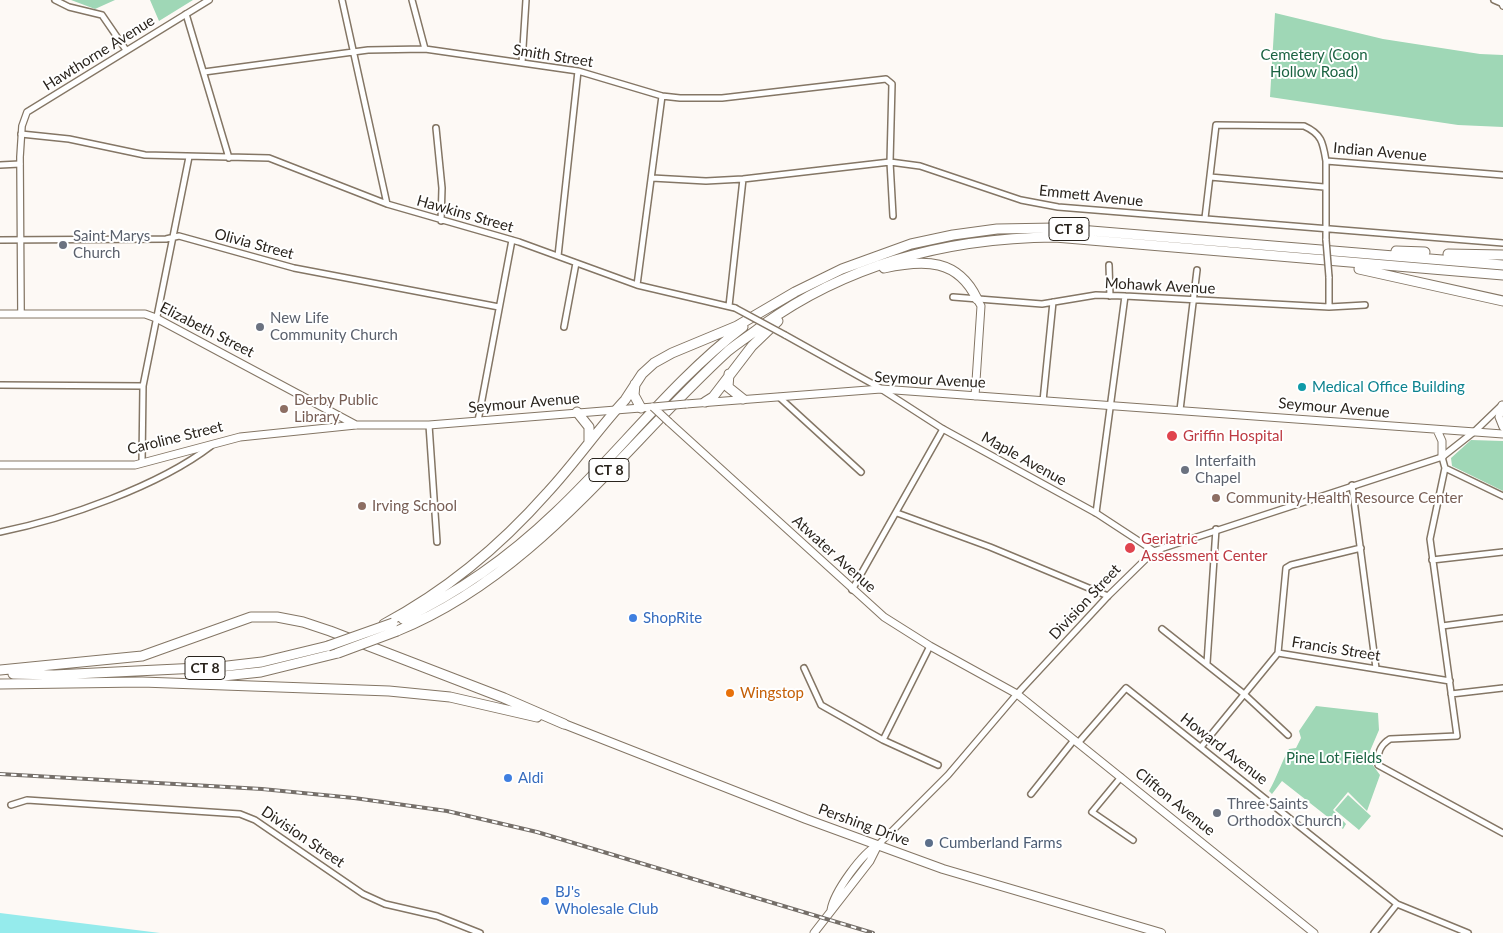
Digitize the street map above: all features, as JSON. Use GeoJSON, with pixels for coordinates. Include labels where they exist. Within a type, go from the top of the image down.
{"type":"FeatureCollection","features":[{"type":"Feature","properties":{"kind":"highway","name":"CT 8"},"geometry":{"type":"LineString","coordinates":[[0,684],[142,682],[261,672],[338,653],[445,599],[480,576],[516,548],[555,513],[719,346],[795,292],[842,269],[904,246],[953,235],[997,229],[1055,228],[1503,265]]}},
{"type":"Feature","properties":{"kind":"highway","name":"CT 8"},"geometry":{"type":"LineString","coordinates":[[0,674],[79,673],[262,662],[360,637],[447,606],[521,556],[730,350],[811,294],[862,270],[908,255],[955,245],[1035,237],[1074,238],[1503,275]]}},
{"type":"Feature","properties":{"kind":"highway"},"geometry":{"type":"LineString","coordinates":[[1353,253],[1408,251],[1463,255],[1503,255]]}},
{"type":"Feature","properties":{"kind":"highway"},"geometry":{"type":"LineString","coordinates":[[1302,258],[1371,270],[1503,301]]}},
{"type":"Feature","properties":{"kind":"highway"},"geometry":{"type":"LineString","coordinates":[[862,270],[908,264],[943,266],[964,278],[977,299]]}},
{"type":"Feature","properties":{"kind":"highway"},"geometry":{"type":"LineString","coordinates":[[393,625],[464,572],[510,532],[548,493],[615,409],[625,400],[638,379],[664,357],[738,326],[795,292]]}},
{"type":"Feature","properties":{"kind":"highway"},"geometry":{"type":"LineString","coordinates":[[706,402],[713,397],[729,374],[765,332],[811,294]]}},
{"type":"Feature","properties":{"kind":"highway"},"geometry":{"type":"LineString","coordinates":[[729,374],[728,387],[743,399]]}},
{"type":"Feature","properties":{"kind":"highway"},"geometry":{"type":"LineString","coordinates":[[638,379],[634,395],[647,408]]}},
{"type":"Feature","properties":{"kind":"highway"},"geometry":{"type":"LineString","coordinates":[[577,412],[589,427],[589,442]]}},
{"type":"Feature","properties":{"kind":"highway"},"geometry":{"type":"LineString","coordinates":[[0,670],[142,656],[251,617],[277,617],[303,622],[330,631],[504,698],[564,724]]}},
{"type":"Feature","properties":{"kind":"highway"},"geometry":{"type":"LineString","coordinates":[[142,682],[389,690],[450,697],[564,724]]}},
{"type":"Feature","properties":{"kind":"main road"},"geometry":{"type":"LineString","coordinates":[[975,396],[980,306],[977,299]]}},
{"type":"Feature","properties":{"kind":"main road","name":"Elizabeth Street"},"geometry":{"type":"LineString","coordinates":[[0,314],[145,314],[156,318],[356,426]]}},
{"type":"Feature","properties":{"kind":"main road","name":"Seymour Avenue"},"geometry":{"type":"LineString","coordinates":[[356,426],[428,425],[881,389],[1503,434]]}},
{"type":"Feature","properties":{"kind":"main road"},"geometry":{"type":"LineString","coordinates":[[1503,404],[1499,417],[1503,426]]}},
{"type":"Feature","properties":{"kind":"main road","name":"Atwater Avenue"},"geometry":{"type":"LineString","coordinates":[[647,408],[669,422],[852,590],[896,626],[1017,694]]}},
{"type":"Feature","properties":{"kind":"main road","name":"Caroline Street"},"geometry":{"type":"LineString","coordinates":[[0,465],[91,466],[142,463],[240,436],[356,426]]}},
{"type":"Feature","properties":{"kind":"main road"},"geometry":{"type":"LineString","coordinates":[[1437,430],[1442,441],[1442,457]]}},
{"type":"Feature","properties":{"kind":"main road","name":"Clifton Avenue"},"geometry":{"type":"LineString","coordinates":[[1017,694],[1314,933]]}},
{"type":"Feature","properties":{"kind":"main road","name":"Pershing Drive"},"geometry":{"type":"LineString","coordinates":[[564,724],[878,845],[1000,887],[1161,933]]}},
{"type":"Feature","properties":{"kind":"main road","name":"Division Street"},"geometry":{"type":"LineString","coordinates":[[814,933],[831,910],[834,898],[864,856],[878,845]]}},
{"type":"Feature","properties":{"kind":"street"},"geometry":{"type":"LineString","coordinates":[[55,0],[69,7],[102,15],[126,50]]}},
{"type":"Feature","properties":{"kind":"street","name":"Hawthorne Avenue"},"geometry":{"type":"LineString","coordinates":[[21,134],[27,112],[209,0]]}},
{"type":"Feature","properties":{"kind":"street"},"geometry":{"type":"LineString","coordinates":[[342,0],[387,204]]}},
{"type":"Feature","properties":{"kind":"street"},"geometry":{"type":"LineString","coordinates":[[412,0],[425,49]]}},
{"type":"Feature","properties":{"kind":"street"},"geometry":{"type":"LineString","coordinates":[[522,63],[526,0]]}},
{"type":"Feature","properties":{"kind":"street"},"geometry":{"type":"LineString","coordinates":[[1494,0],[1502,3]]}},
{"type":"Feature","properties":{"kind":"street"},"geometry":{"type":"LineString","coordinates":[[186,14],[229,158]]}},
{"type":"Feature","properties":{"kind":"street","name":"Smith Street"},"geometry":{"type":"LineString","coordinates":[[204,72],[354,52],[425,49],[578,70],[662,96],[704,99],[882,79],[890,81],[892,84],[890,162]]}},
{"type":"Feature","properties":{"kind":"street"},"geometry":{"type":"LineString","coordinates":[[558,256],[578,70]]}},
{"type":"Feature","properties":{"kind":"street"},"geometry":{"type":"LineString","coordinates":[[637,285],[662,96]]}},
{"type":"Feature","properties":{"kind":"street","name":"Indian Avenue"},"geometry":{"type":"LineString","coordinates":[[1210,177],[1216,125],[1304,126],[1315,131],[1324,145],[1326,162],[1503,174]]}},
{"type":"Feature","properties":{"kind":"street"},"geometry":{"type":"LineString","coordinates":[[436,128],[442,188],[441,221]]}},
{"type":"Feature","properties":{"kind":"street"},"geometry":{"type":"LineString","coordinates":[[21,134],[21,314]]}},
{"type":"Feature","properties":{"kind":"street","name":"Hawkins Street"},"geometry":{"type":"LineString","coordinates":[[21,134],[69,139],[145,155],[269,158],[387,204],[512,240],[637,285],[735,308],[881,389]]}},
{"type":"Feature","properties":{"kind":"street"},"geometry":{"type":"LineString","coordinates":[[142,463],[143,386],[189,157]]}},
{"type":"Feature","properties":{"kind":"street"},"geometry":{"type":"LineString","coordinates":[[890,162],[893,216]]}},
{"type":"Feature","properties":{"kind":"street","name":"Emmett Avenue"},"geometry":{"type":"LineString","coordinates":[[652,178],[706,182],[890,162],[920,166],[1021,200],[1058,207],[1503,243]]}},
{"type":"Feature","properties":{"kind":"street"},"geometry":{"type":"LineString","coordinates":[[1326,162],[1324,230],[1329,277],[1329,307]]}},
{"type":"Feature","properties":{"kind":"street"},"geometry":{"type":"LineString","coordinates":[[0,165],[20,164]]}},
{"type":"Feature","properties":{"kind":"street"},"geometry":{"type":"LineString","coordinates":[[1205,218],[1210,177],[1324,187]]}},
{"type":"Feature","properties":{"kind":"street"},"geometry":{"type":"LineString","coordinates":[[729,306],[743,179]]}},
{"type":"Feature","properties":{"kind":"street","name":"Olivia Street"},"geometry":{"type":"LineString","coordinates":[[0,240],[179,236],[294,268],[499,307]]}},
{"type":"Feature","properties":{"kind":"street"},"geometry":{"type":"LineString","coordinates":[[478,420],[512,240]]}},
{"type":"Feature","properties":{"kind":"street"},"geometry":{"type":"LineString","coordinates":[[564,327],[576,263]]}},
{"type":"Feature","properties":{"kind":"street"},"geometry":{"type":"LineString","coordinates":[[1109,265],[1110,296]]}},
{"type":"Feature","properties":{"kind":"street"},"geometry":{"type":"LineString","coordinates":[[1180,410],[1197,270]]}},
{"type":"Feature","properties":{"kind":"street","name":"Mohawk Avenue"},"geometry":{"type":"LineString","coordinates":[[953,297],[1053,302],[1088,296],[1125,296],[1329,307],[1365,305]]}},
{"type":"Feature","properties":{"kind":"street"},"geometry":{"type":"LineString","coordinates":[[1096,513],[1125,296]]}},
{"type":"Feature","properties":{"kind":"street"},"geometry":{"type":"LineString","coordinates":[[1042,401],[1053,302]]}},
{"type":"Feature","properties":{"kind":"street"},"geometry":{"type":"LineString","coordinates":[[0,385],[143,386]]}},
{"type":"Feature","properties":{"kind":"street","name":"Maple Avenue"},"geometry":{"type":"LineString","coordinates":[[881,389],[942,429],[1096,513],[1154,552]]}},
{"type":"Feature","properties":{"kind":"street"},"geometry":{"type":"LineString","coordinates":[[779,396],[861,472]]}},
{"type":"Feature","properties":{"kind":"street","name":"Division Street"},"geometry":{"type":"LineString","coordinates":[[878,845],[948,775],[1017,694],[1108,596],[1154,552],[1352,485],[1442,457],[1472,433],[1503,404]]}},
{"type":"Feature","properties":{"kind":"street"},"geometry":{"type":"LineString","coordinates":[[428,425],[437,542]]}},
{"type":"Feature","properties":{"kind":"street"},"geometry":{"type":"LineString","coordinates":[[852,590],[942,429]]}},
{"type":"Feature","properties":{"kind":"street"},"geometry":{"type":"LineString","coordinates":[[0,532],[44,522],[160,477],[189,463],[215,443]]}},
{"type":"Feature","properties":{"kind":"street"},"geometry":{"type":"LineString","coordinates":[[1442,457],[1445,468],[1430,539],[1457,736],[1390,739],[1382,744],[1377,757],[1378,764],[1503,834]]}},
{"type":"Feature","properties":{"kind":"street"},"geometry":{"type":"LineString","coordinates":[[1445,468],[1503,496]]}},
{"type":"Feature","properties":{"kind":"street"},"geometry":{"type":"LineString","coordinates":[[1352,485],[1376,668]]}},
{"type":"Feature","properties":{"kind":"street"},"geometry":{"type":"LineString","coordinates":[[896,513],[990,548],[1108,596]]}},
{"type":"Feature","properties":{"kind":"street"},"geometry":{"type":"LineString","coordinates":[[1206,663],[1216,530]]}},
{"type":"Feature","properties":{"kind":"street"},"geometry":{"type":"LineString","coordinates":[[1278,652],[1286,568],[1291,565],[1361,548]]}},
{"type":"Feature","properties":{"kind":"street"},"geometry":{"type":"LineString","coordinates":[[1432,560],[1503,552]]}},
{"type":"Feature","properties":{"kind":"street"},"geometry":{"type":"LineString","coordinates":[[1442,626],[1503,618]]}},
{"type":"Feature","properties":{"kind":"street"},"geometry":{"type":"LineString","coordinates":[[1162,629],[1244,694],[1288,735]]}},
{"type":"Feature","properties":{"kind":"street"},"geometry":{"type":"LineString","coordinates":[[883,740],[930,646]]}},
{"type":"Feature","properties":{"kind":"street","name":"Francis Street"},"geometry":{"type":"LineString","coordinates":[[1202,746],[1278,652],[1450,681]]}},
{"type":"Feature","properties":{"kind":"street"},"geometry":{"type":"LineString","coordinates":[[804,668],[821,704],[883,740],[938,765]]}},
{"type":"Feature","properties":{"kind":"street","name":"Howard Avenue"},"geometry":{"type":"LineString","coordinates":[[1076,741],[1126,688],[1202,746],[1397,904],[1468,933]]}},
{"type":"Feature","properties":{"kind":"street"},"geometry":{"type":"LineString","coordinates":[[1451,694],[1503,688]]}},
{"type":"Feature","properties":{"kind":"street"},"geometry":{"type":"LineString","coordinates":[[1031,794],[1076,741]]}},
{"type":"Feature","properties":{"kind":"street"},"geometry":{"type":"LineString","coordinates":[[1121,777],[1092,812],[1134,840]]}},
{"type":"Feature","properties":{"kind":"street","name":"Division Street"},"geometry":{"type":"LineString","coordinates":[[11,806],[27,800],[240,814],[255,820],[363,894],[384,904],[437,916],[480,933]]}},
{"type":"Feature","properties":{"kind":"street"},"geometry":{"type":"LineString","coordinates":[[1374,933],[1397,904]]}},
{"type":"Feature","properties":{"kind":"green space"},"geometry":{"type":"Polygon","coordinates":[[[71,0],[115,0],[95,9],[71,0]]]}},
{"type":"Feature","properties":{"kind":"green space"},"geometry":{"type":"Polygon","coordinates":[[[150,0],[193,0],[159,21],[150,0]]]}},
{"type":"Feature","properties":{"kind":"green space","name":"Cemetery (Coon Hollow Road)"},"geometry":{"type":"Polygon","coordinates":[[[1275,13],[1383,39],[1480,54],[1503,55],[1503,127],[1458,125],[1270,97],[1275,13]]]}},
{"type":"Feature","properties":{"kind":"green space"},"geometry":{"type":"Polygon","coordinates":[[[1471,440],[1503,441],[1503,491],[1452,466],[1451,458],[1471,440]]]}},
{"type":"Feature","properties":{"kind":"green space","name":"Pine Lot Fields"},"geometry":{"type":"Polygon","coordinates":[[[1316,706],[1378,713],[1379,730],[1370,751],[1372,764],[1380,775],[1367,811],[1348,792],[1333,810],[1346,824],[1343,829],[1282,781],[1272,794],[1269,791],[1289,749],[1296,748],[1301,738],[1299,731],[1316,706]]]}},
{"type":"Feature","properties":{"kind":"green space"},"geometry":{"type":"Polygon","coordinates":[[[1348,795],[1371,816],[1359,830],[1335,810],[1348,795]]]}},
{"type":"Feature","properties":{"kind":"water"},"geometry":{"type":"Polygon","coordinates":[[[0,913],[160,933],[0,933],[0,913]]]}},
{"type":"Feature","properties":{"kind":"railway"},"geometry":{"type":"LineString","coordinates":[[0,774],[262,789],[354,798],[447,811],[537,832],[873,933]]}},
{"type":"Feature","properties":{"kind":"place","name":"Saint Marys Church"},"geometry":{"type":"Point","coordinates":[63,245]}},
{"type":"Feature","properties":{"kind":"place","name":"New Life Community Church"},"geometry":{"type":"Point","coordinates":[260,327]}},
{"type":"Feature","properties":{"kind":"place","name":"Medical Office Building"},"geometry":{"type":"Point","coordinates":[1302,387]}},
{"type":"Feature","properties":{"kind":"place","name":"Derby Public Library"},"geometry":{"type":"Point","coordinates":[284,409]}},
{"type":"Feature","properties":{"kind":"place","name":"Griffin Hospital"},"geometry":{"type":"Point","coordinates":[1172,436]}},
{"type":"Feature","properties":{"kind":"place","name":"Interfaith Chapel"},"geometry":{"type":"Point","coordinates":[1185,470]}},
{"type":"Feature","properties":{"kind":"place","name":"Community Health Resource Center"},"geometry":{"type":"Point","coordinates":[1216,498]}},
{"type":"Feature","properties":{"kind":"place","name":"Irving School"},"geometry":{"type":"Point","coordinates":[362,506]}},
{"type":"Feature","properties":{"kind":"place","name":"Geriatric Assessment Center"},"geometry":{"type":"Point","coordinates":[1130,548]}},
{"type":"Feature","properties":{"kind":"place","name":"ShopRite"},"geometry":{"type":"Point","coordinates":[633,618]}},
{"type":"Feature","properties":{"kind":"place","name":"Wingstop"},"geometry":{"type":"Point","coordinates":[730,693]}},
{"type":"Feature","properties":{"kind":"place","name":"Aldi"},"geometry":{"type":"Point","coordinates":[508,778]}},
{"type":"Feature","properties":{"kind":"place","name":"Three Saints Orthodox Church"},"geometry":{"type":"Point","coordinates":[1217,813]}},
{"type":"Feature","properties":{"kind":"place","name":"Cumberland Farms"},"geometry":{"type":"Point","coordinates":[929,843]}},
{"type":"Feature","properties":{"kind":"place","name":"BJ's Wholesale Club"},"geometry":{"type":"Point","coordinates":[545,901]}}]}
